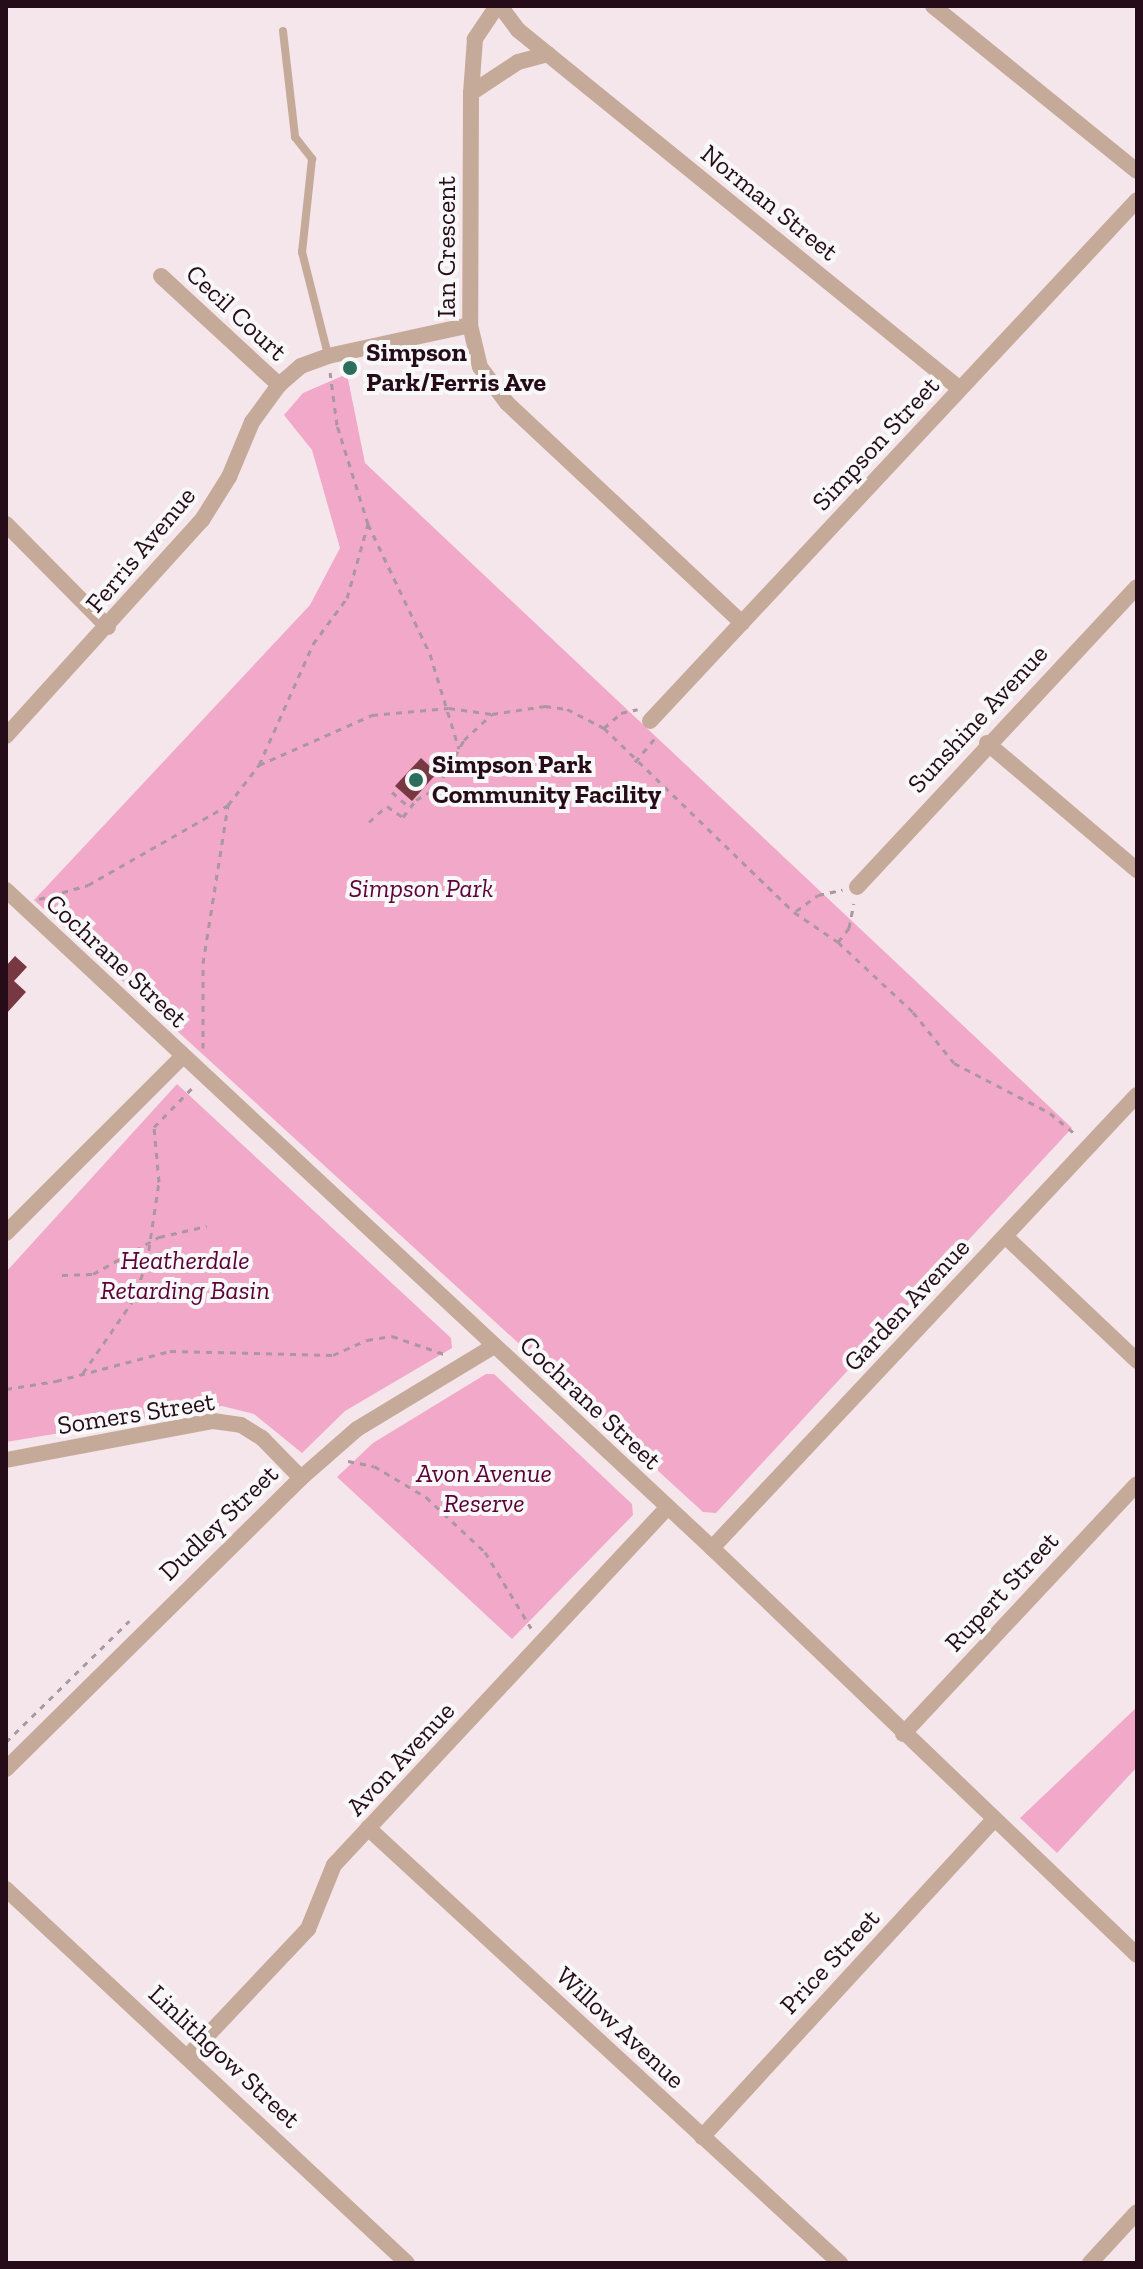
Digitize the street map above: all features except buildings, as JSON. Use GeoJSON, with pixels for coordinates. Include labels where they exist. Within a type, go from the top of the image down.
{"type":"FeatureCollection","features":[{"type":"Feature","properties":{"kind":"street","name":"Norman Street"},"geometry":{"type":"LineString","coordinates":[[498,6],[518,30],[960,389]]}},
{"type":"Feature","properties":{"kind":"street","name":"Ian Crescent"},"geometry":{"type":"LineString","coordinates":[[498,6],[475,39],[471,93],[470,325],[480,367],[507,403],[742,623]]}},
{"type":"Feature","properties":{"kind":"street"},"geometry":{"type":"LineString","coordinates":[[933,6],[1137,171]]}},
{"type":"Feature","properties":{"kind":"street"},"geometry":{"type":"LineString","coordinates":[[471,93],[518,62],[548,54]]}},
{"type":"Feature","properties":{"kind":"street","name":"Simpson Street"},"geometry":{"type":"LineString","coordinates":[[650,721],[1137,200]]}},
{"type":"Feature","properties":{"kind":"street","name":"Cecil Court"},"geometry":{"type":"LineString","coordinates":[[161,276],[279,385]]}},
{"type":"Feature","properties":{"kind":"street","name":"Ferris Avenue"},"geometry":{"type":"LineString","coordinates":[[6,736],[202,520],[229,477],[252,422],[279,385],[301,366],[328,356],[470,325]]}},
{"type":"Feature","properties":{"kind":"street"},"geometry":{"type":"LineString","coordinates":[[6,524],[108,627]]}},
{"type":"Feature","properties":{"kind":"street","name":"Sunshine Avenue"},"geometry":{"type":"LineString","coordinates":[[857,887],[987,743],[1137,587]]}},
{"type":"Feature","properties":{"kind":"street"},"geometry":{"type":"LineString","coordinates":[[987,743],[1137,870]]}},
{"type":"Feature","properties":{"kind":"street","name":"Cochrane Street"},"geometry":{"type":"LineString","coordinates":[[6,890],[203,1077],[712,1548],[1137,1955]]}},
{"type":"Feature","properties":{"kind":"street"},"geometry":{"type":"LineString","coordinates":[[6,1233],[182,1057]]}},
{"type":"Feature","properties":{"kind":"street","name":"Garden Avenue"},"geometry":{"type":"LineString","coordinates":[[712,1548],[1137,1095]]}},
{"type":"Feature","properties":{"kind":"street"},"geometry":{"type":"LineString","coordinates":[[1005,1236],[1137,1361]]}},
{"type":"Feature","properties":{"kind":"street","name":"Dudley Street"},"geometry":{"type":"LineString","coordinates":[[6,1769],[301,1478],[357,1429],[494,1346]]}},
{"type":"Feature","properties":{"kind":"street","name":"Somers Street"},"geometry":{"type":"LineString","coordinates":[[6,1460],[213,1421],[241,1425],[262,1438],[301,1478]]}},
{"type":"Feature","properties":{"kind":"street","name":"Rupert Street"},"geometry":{"type":"LineString","coordinates":[[903,1734],[1137,1484]]}},
{"type":"Feature","properties":{"kind":"street","name":"Avon Avenue"},"geometry":{"type":"LineString","coordinates":[[188,2056],[308,1929],[334,1865],[667,1508]]}},
{"type":"Feature","properties":{"kind":"street","name":"Price Street"},"geometry":{"type":"LineString","coordinates":[[702,2137],[993,1820]]}},
{"type":"Feature","properties":{"kind":"street","name":"Willow Avenue"},"geometry":{"type":"LineString","coordinates":[[368,1828],[840,2263]]}},
{"type":"Feature","properties":{"kind":"street","name":"Linlithgow Street"},"geometry":{"type":"LineString","coordinates":[[6,1889],[407,2263]]}},
{"type":"Feature","properties":{"kind":"street"},"geometry":{"type":"LineString","coordinates":[[1090,2263],[1137,2212]]}},
{"type":"Feature","properties":{"kind":"lane"},"geometry":{"type":"LineString","coordinates":[[283,31],[295,137],[312,159],[302,252],[328,356]]}},
{"type":"Feature","properties":{"kind":"path"},"geometry":{"type":"LineString","coordinates":[[328,356],[337,425],[368,524],[408,600],[449,708],[459,749]]}},
{"type":"Feature","properties":{"kind":"path"},"geometry":{"type":"LineString","coordinates":[[26,909],[34,900],[88,885],[228,805],[259,765],[307,655],[347,598],[368,524]]}},
{"type":"Feature","properties":{"kind":"path"},"geometry":{"type":"LineString","coordinates":[[259,765],[372,715],[449,708],[492,714],[545,706],[567,709],[604,728],[794,912],[838,942],[913,1012],[954,1063],[1050,1113],[1090,1145]]}},
{"type":"Feature","properties":{"kind":"path"},"geometry":{"type":"LineString","coordinates":[[369,822],[387,806],[403,817],[409,807],[445,780],[459,749],[492,714]]}},
{"type":"Feature","properties":{"kind":"path"},"geometry":{"type":"LineString","coordinates":[[392,792],[409,807]]}},
{"type":"Feature","properties":{"kind":"path"},"geometry":{"type":"LineString","coordinates":[[83,1373],[132,1302],[150,1241],[159,1182],[154,1127],[203,1077],[203,963],[228,805]]}},
{"type":"Feature","properties":{"kind":"path"},"geometry":{"type":"LineString","coordinates":[[794,912],[818,895],[857,887],[849,928],[838,942]]}},
{"type":"Feature","properties":{"kind":"path"},"geometry":{"type":"LineString","coordinates":[[62,1275],[93,1274],[150,1241],[207,1226]]}},
{"type":"Feature","properties":{"kind":"path"},"geometry":{"type":"LineString","coordinates":[[6,1389],[170,1351],[333,1355],[378,1336],[392,1336],[467,1362]]}},
{"type":"Feature","properties":{"kind":"path"},"geometry":{"type":"LineString","coordinates":[[325,1457],[374,1466],[426,1497],[485,1552],[542,1644]]}},
{"type":"Feature","properties":{"kind":"green space","name":"Simpson Park"},"geometry":{"type":"Polygon","coordinates":[[[347,374],[365,463],[1072,1128],[716,1513],[703,1512],[34,900],[310,605],[340,548],[312,450],[284,415],[303,393],[347,374]]]}},
{"type":"Feature","properties":{"kind":"green space","name":"Heatherdale Retarding Basin"},"geometry":{"type":"Polygon","coordinates":[[[177,1084],[451,1338],[452,1348],[345,1411],[302,1453],[254,1414],[222,1406],[6,1442],[6,1272],[177,1084]]]}},
{"type":"Feature","properties":{"kind":"green space","name":"Avon Avenue Reserve"},"geometry":{"type":"Polygon","coordinates":[[[486,1374],[494,1374],[632,1504],[633,1515],[512,1639],[337,1477],[373,1443],[486,1374]]]}},
{"type":"Feature","properties":{"kind":"green space"},"geometry":{"type":"Polygon","coordinates":[[[1137,1707],[1137,1767],[1057,1853],[1020,1818],[1137,1707]]]}},
{"type":"Feature","properties":{"kind":"place","name":"Simpson Park/Ferris Ave"},"geometry":{"type":"Point","coordinates":[350,368]}},
{"type":"Feature","properties":{"kind":"place","name":"Simpson Park Community Facility"},"geometry":{"type":"Point","coordinates":[416,780]}}]}
